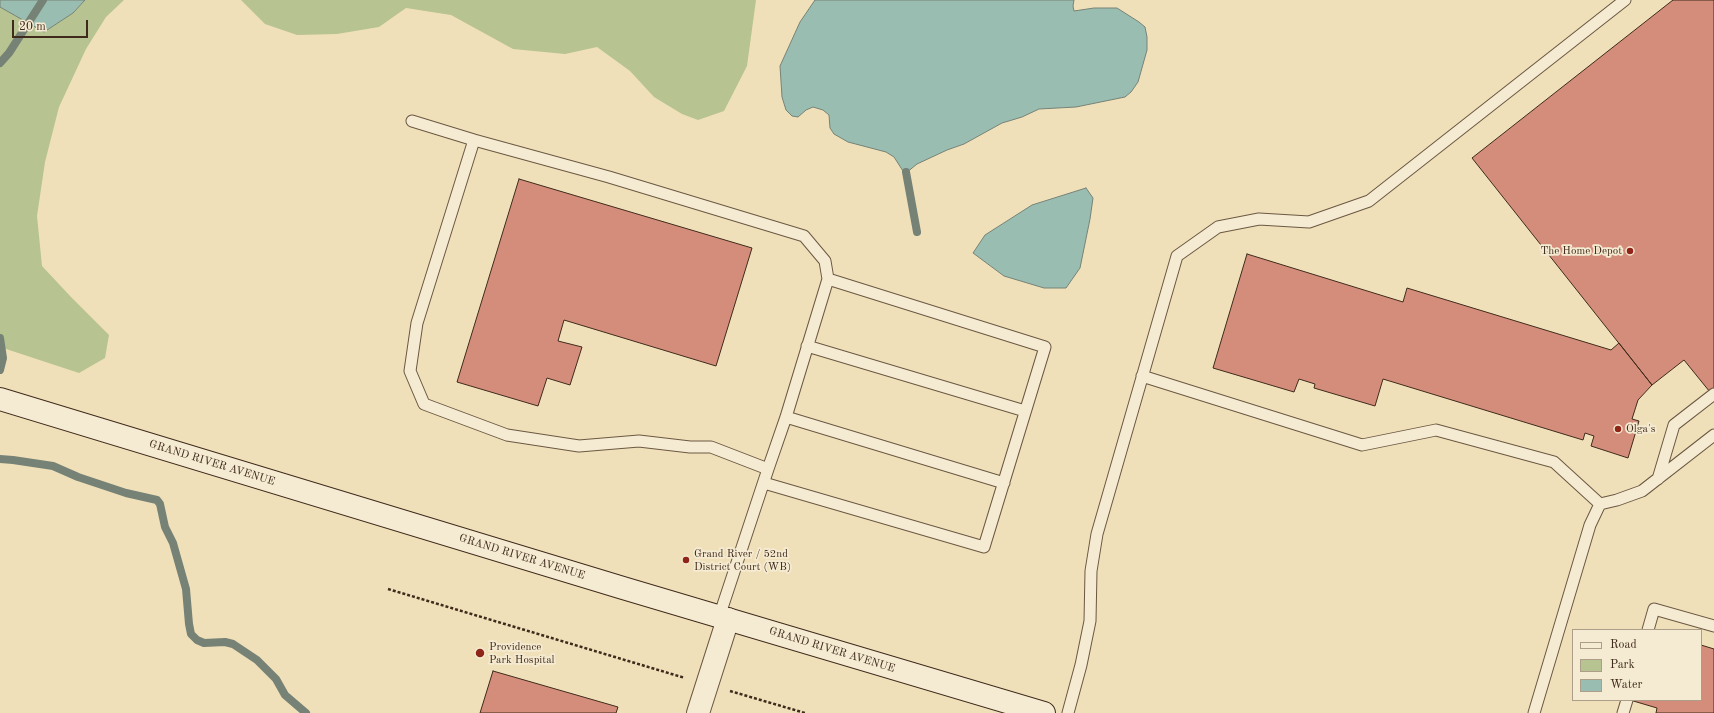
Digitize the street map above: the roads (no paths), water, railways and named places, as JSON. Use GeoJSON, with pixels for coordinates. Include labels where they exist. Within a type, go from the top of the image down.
{"type":"FeatureCollection","features":[{"type":"Feature","properties":{"kind":"main road","name":"GRAND RIVER AVENUE"},"geometry":{"type":"LineString","coordinates":[[0,399],[1044,713]]}},
{"type":"Feature","properties":{"kind":"main road"},"geometry":{"type":"LineString","coordinates":[[698,713],[724,618]]}},
{"type":"Feature","properties":{"kind":"lane"},"geometry":{"type":"LineString","coordinates":[[1068,713],[1081,665],[1090,621],[1091,571],[1097,534],[1177,256],[1218,227],[1259,219],[1309,222],[1369,200],[1625,0]]}},
{"type":"Feature","properties":{"kind":"lane"},"geometry":{"type":"LineString","coordinates":[[412,121],[474,140],[609,177],[804,236],[825,261],[828,279],[786,417],[768,469],[724,618]]}},
{"type":"Feature","properties":{"kind":"lane"},"geometry":{"type":"LineString","coordinates":[[474,140],[417,323],[410,371],[424,404],[507,435],[579,446],[639,441],[690,447],[711,447],[768,469]]}},
{"type":"Feature","properties":{"kind":"lane"},"geometry":{"type":"LineString","coordinates":[[764,483],[984,547],[1045,347],[828,279]]}},
{"type":"Feature","properties":{"kind":"lane"},"geometry":{"type":"LineString","coordinates":[[807,346],[1025,410]]}},
{"type":"Feature","properties":{"kind":"lane"},"geometry":{"type":"LineString","coordinates":[[1142,376],[1362,445],[1436,430],[1547,460],[1554,462],[1600,504]]}},
{"type":"Feature","properties":{"kind":"lane"},"geometry":{"type":"LineString","coordinates":[[1658,479],[1674,425],[1714,394]]}},
{"type":"Feature","properties":{"kind":"lane"},"geometry":{"type":"LineString","coordinates":[[786,417],[1004,483]]}},
{"type":"Feature","properties":{"kind":"lane"},"geometry":{"type":"LineString","coordinates":[[1600,504],[1617,500],[1642,491],[1714,435]]}},
{"type":"Feature","properties":{"kind":"lane"},"geometry":{"type":"LineString","coordinates":[[1534,713],[1590,525],[1600,504]]}},
{"type":"Feature","properties":{"kind":"lane"},"geometry":{"type":"LineString","coordinates":[[1648,629],[1654,609],[1714,626]]}},
{"type":"Feature","properties":{"kind":"lane"},"geometry":{"type":"LineString","coordinates":[[1623,713],[1627,701]]}},
{"type":"Feature","properties":{"kind":"water"},"geometry":{"type":"Polygon","coordinates":[[[0,0],[85,0],[73,13],[44,32],[0,7],[0,0]]]}},
{"type":"Feature","properties":{"kind":"water"},"geometry":{"type":"Polygon","coordinates":[[[815,0],[1074,0],[1074,11],[1094,8],[1117,8],[1139,22],[1145,27],[1147,50],[1138,82],[1131,92],[1125,97],[1076,107],[1039,109],[1022,117],[1002,123],[964,144],[917,164],[906,173],[894,157],[886,152],[848,142],[834,134],[830,128],[829,115],[823,110],[813,107],[806,110],[798,117],[792,116],[786,110],[782,97],[780,66],[800,22],[815,0]]]}},
{"type":"Feature","properties":{"kind":"water"},"geometry":{"type":"Polygon","coordinates":[[[1086,188],[1093,198],[1090,219],[1080,268],[1066,288],[1044,288],[1004,276],[973,253],[985,235],[1032,205],[1086,188]]]}},
{"type":"Feature","properties":{"kind":"waterway"},"geometry":{"type":"LineString","coordinates":[[0,63],[9,53],[43,0]]}},
{"type":"Feature","properties":{"kind":"waterway"},"geometry":{"type":"LineString","coordinates":[[906,172],[917,232]]}},
{"type":"Feature","properties":{"kind":"waterway"},"geometry":{"type":"LineString","coordinates":[[0,338],[3,358],[0,370]]}},
{"type":"Feature","properties":{"kind":"waterway"},"geometry":{"type":"LineString","coordinates":[[0,459],[53,466],[78,477],[126,493],[157,500],[160,504],[165,527],[173,543],[186,589],[191,634],[197,640],[204,643],[225,642],[233,644],[257,660],[276,679],[285,695],[306,713]]}},
{"type":"Feature","properties":{"kind":"place","name":"The Home Depot"},"geometry":{"type":"Point","coordinates":[1630,251]}},
{"type":"Feature","properties":{"kind":"place","name":"Olga's"},"geometry":{"type":"Point","coordinates":[1618,429]}},
{"type":"Feature","properties":{"kind":"place","name":"Grand River / 52nd District Court (WB)"},"geometry":{"type":"Point","coordinates":[686,560]}},
{"type":"Feature","properties":{"kind":"place","name":"Providence Park Hospital"},"geometry":{"type":"Point","coordinates":[480,653]}}]}
